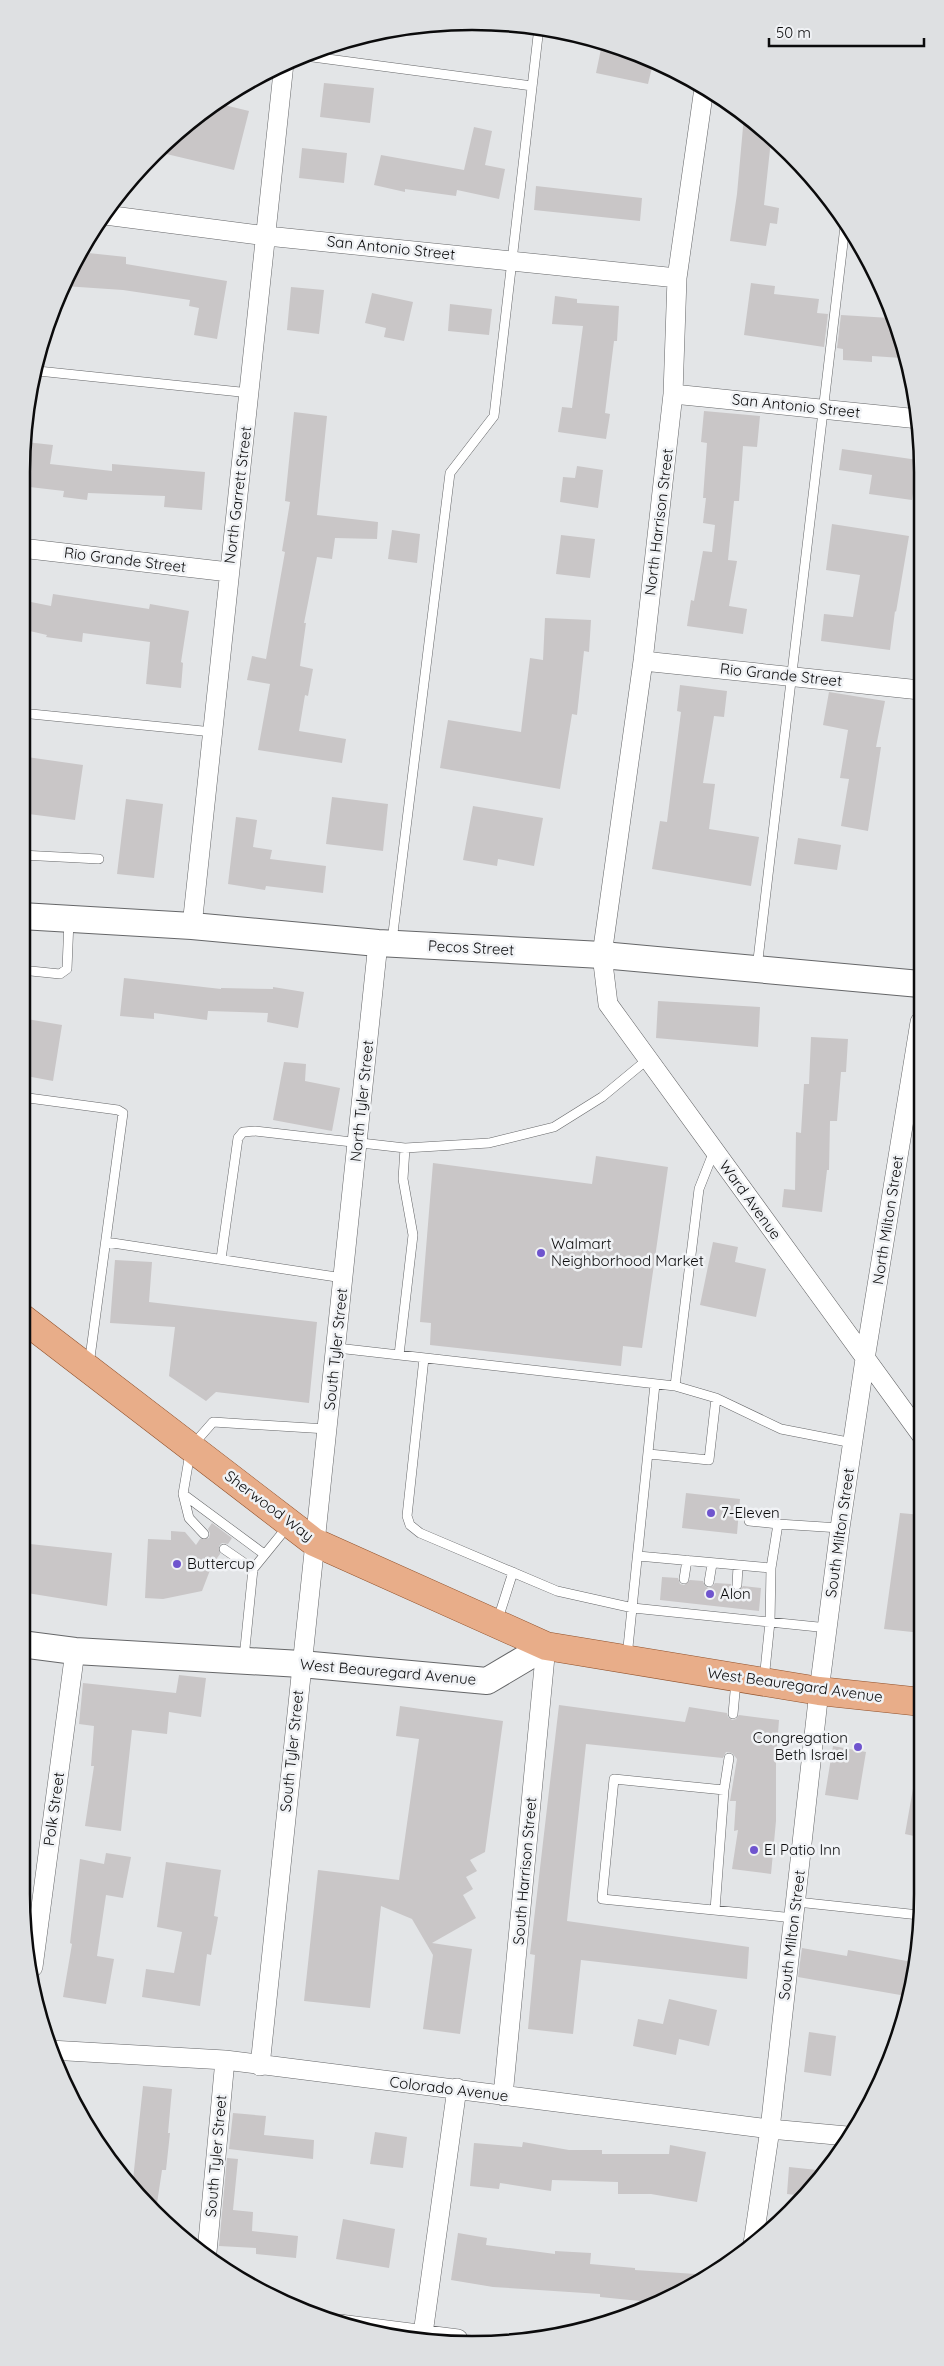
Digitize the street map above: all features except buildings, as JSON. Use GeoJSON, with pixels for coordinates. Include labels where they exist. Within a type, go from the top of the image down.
{"type":"FeatureCollection","features":[{"type":"Feature","properties":{"kind":"main road","name":"Sherwood Way"},"geometry":{"type":"LineString","coordinates":[[30,1324],[314,1542],[546,1646]]}},
{"type":"Feature","properties":{"kind":"main road","name":"West Beauregard Avenue"},"geometry":{"type":"LineString","coordinates":[[546,1646],[819,1691],[914,1701]]}},
{"type":"Feature","properties":{"kind":"street","name":"North Garrett Street"},"geometry":{"type":"LineString","coordinates":[[192,926],[283,73]]}},
{"type":"Feature","properties":{"kind":"street","name":"North Harrison Street"},"geometry":{"type":"LineString","coordinates":[[602,955],[643,661],[673,394],[677,278],[703,95]]}},
{"type":"Feature","properties":{"kind":"street","name":"San Antonio Street"},"geometry":{"type":"LineString","coordinates":[[112,216],[267,236],[677,278]]}},
{"type":"Feature","properties":{"kind":"street","name":"San Antonio Street"},"geometry":{"type":"LineString","coordinates":[[673,394],[910,418]]}},
{"type":"Feature","properties":{"kind":"street","name":"Rio Grande Street"},"geometry":{"type":"LineString","coordinates":[[30,549],[229,572]]}},
{"type":"Feature","properties":{"kind":"street","name":"Rio Grande Street"},"geometry":{"type":"LineString","coordinates":[[643,661],[914,689]]}},
{"type":"Feature","properties":{"kind":"street","name":"Pecos Street"},"geometry":{"type":"LineString","coordinates":[[30,917],[192,926],[385,943],[602,955],[914,983]]}},
{"type":"Feature","properties":{"kind":"street","name":"North Tyler Street"},"geometry":{"type":"LineString","coordinates":[[347,1259],[358,1145],[385,943]]}},
{"type":"Feature","properties":{"kind":"street","name":"Ward Avenue"},"geometry":{"type":"LineString","coordinates":[[602,955],[608,1004],[914,1425]]}},
{"type":"Feature","properties":{"kind":"street","name":"North Milton Street"},"geometry":{"type":"LineString","coordinates":[[865,1359],[914,1059]]}},
{"type":"Feature","properties":{"kind":"street","name":"South Tyler Street"},"geometry":{"type":"LineString","coordinates":[[260,2066],[314,1542],[343,1278],[347,1259]]}},
{"type":"Feature","properties":{"kind":"street","name":"South Milton Street"},"geometry":{"type":"LineString","coordinates":[[755,2233],[770,2129],[819,1691],[840,1528],[865,1359]]}},
{"type":"Feature","properties":{"kind":"street","name":"West Beauregard Avenue"},"geometry":{"type":"LineString","coordinates":[[30,1645],[75,1651],[301,1664],[487,1681],[546,1646]]}},
{"type":"Feature","properties":{"kind":"street","name":"South Harrison Street"},"geometry":{"type":"LineString","coordinates":[[503,2096],[546,1646]]}},
{"type":"Feature","properties":{"kind":"street","name":"Polk Street"},"geometry":{"type":"LineString","coordinates":[[35,1956],[75,1651]]}},
{"type":"Feature","properties":{"kind":"street","name":"Colorado Avenue"},"geometry":{"type":"LineString","coordinates":[[59,2051],[225,2060],[260,2066],[457,2088],[503,2096],[770,2129],[843,2136]]}},
{"type":"Feature","properties":{"kind":"street","name":"South Tyler Street"},"geometry":{"type":"LineString","coordinates":[[207,2248],[225,2060]]}},
{"type":"Feature","properties":{"kind":"street"},"geometry":{"type":"LineString","coordinates":[[424,2333],[457,2088]]}},
{"type":"Feature","properties":{"kind":"lane"},"geometry":{"type":"LineString","coordinates":[[385,943],[450,473],[494,416],[538,35]]}},
{"type":"Feature","properties":{"kind":"lane"},"geometry":{"type":"LineString","coordinates":[[318,58],[532,86]]}},
{"type":"Feature","properties":{"kind":"lane"},"geometry":{"type":"LineString","coordinates":[[757,969],[844,233]]}},
{"type":"Feature","properties":{"kind":"lane"},"geometry":{"type":"LineString","coordinates":[[41,372],[250,393]]}},
{"type":"Feature","properties":{"kind":"lane"},"geometry":{"type":"LineString","coordinates":[[30,714],[212,732]]}},
{"type":"Feature","properties":{"kind":"lane"},"geometry":{"type":"LineString","coordinates":[[30,855],[99,859]]}},
{"type":"Feature","properties":{"kind":"lane"},"geometry":{"type":"LineString","coordinates":[[30,971],[60,974],[67,969],[69,920]]}},
{"type":"Feature","properties":{"kind":"lane"},"geometry":{"type":"LineString","coordinates":[[222,1260],[238,1138],[244,1132],[255,1131],[358,1145],[405,1148],[489,1143],[554,1128],[602,1096],[648,1060]]}},
{"type":"Feature","properties":{"kind":"lane"},"geometry":{"type":"LineString","coordinates":[[30,1098],[118,1110],[122,1113],[89,1368]]}},
{"type":"Feature","properties":{"kind":"lane"},"geometry":{"type":"LineString","coordinates":[[399,1355],[413,1235],[403,1179],[405,1148]]}},
{"type":"Feature","properties":{"kind":"lane"},"geometry":{"type":"LineString","coordinates":[[675,1386],[699,1189],[714,1151]]}},
{"type":"Feature","properties":{"kind":"lane"},"geometry":{"type":"LineString","coordinates":[[106,1242],[343,1278]]}},
{"type":"Feature","properties":{"kind":"lane"},"geometry":{"type":"LineString","coordinates":[[336,1348],[675,1386],[716,1398],[781,1429],[853,1444]]}},
{"type":"Feature","properties":{"kind":"lane"},"geometry":{"type":"LineString","coordinates":[[424,1358],[408,1516],[410,1524],[420,1533],[557,1591],[633,1608],[828,1628]]}},
{"type":"Feature","properties":{"kind":"lane"},"geometry":{"type":"LineString","coordinates":[[627,1659],[655,1384]]}},
{"type":"Feature","properties":{"kind":"lane"},"geometry":{"type":"LineString","coordinates":[[649,1454],[709,1460],[716,1398]]}},
{"type":"Feature","properties":{"kind":"lane"},"geometry":{"type":"LineString","coordinates":[[204,1534],[189,1518],[183,1494],[191,1447],[213,1422],[327,1429]]}},
{"type":"Feature","properties":{"kind":"lane"},"geometry":{"type":"LineString","coordinates":[[183,1494],[264,1554]]}},
{"type":"Feature","properties":{"kind":"lane"},"geometry":{"type":"LineString","coordinates":[[749,1520],[840,1528]]}},
{"type":"Feature","properties":{"kind":"lane"},"geometry":{"type":"LineString","coordinates":[[243,1660],[253,1569],[290,1523]]}},
{"type":"Feature","properties":{"kind":"lane"},"geometry":{"type":"LineString","coordinates":[[764,1682],[770,1622],[771,1568],[778,1524]]}},
{"type":"Feature","properties":{"kind":"lane"},"geometry":{"type":"LineString","coordinates":[[224,1549],[253,1569]]}},
{"type":"Feature","properties":{"kind":"lane"},"geometry":{"type":"LineString","coordinates":[[638,1556],[771,1568]]}},
{"type":"Feature","properties":{"kind":"lane"},"geometry":{"type":"LineString","coordinates":[[684,1579],[686,1560]]}},
{"type":"Feature","properties":{"kind":"lane"},"geometry":{"type":"LineString","coordinates":[[709,1582],[712,1564]]}},
{"type":"Feature","properties":{"kind":"lane"},"geometry":{"type":"LineString","coordinates":[[736,1585],[738,1566]]}},
{"type":"Feature","properties":{"kind":"lane"},"geometry":{"type":"LineString","coordinates":[[496,1623],[513,1572]]}},
{"type":"Feature","properties":{"kind":"lane"},"geometry":{"type":"LineString","coordinates":[[681,1613],[682,1602]]}},
{"type":"Feature","properties":{"kind":"lane"},"geometry":{"type":"LineString","coordinates":[[706,1616],[707,1606]]}},
{"type":"Feature","properties":{"kind":"lane"},"geometry":{"type":"LineString","coordinates":[[733,1618],[734,1608]]}},
{"type":"Feature","properties":{"kind":"lane"},"geometry":{"type":"LineString","coordinates":[[733,1714],[737,1678]]}},
{"type":"Feature","properties":{"kind":"lane"},"geometry":{"type":"LineString","coordinates":[[715,1910],[724,1790],[729,1758]]}},
{"type":"Feature","properties":{"kind":"lane"},"geometry":{"type":"LineString","coordinates":[[724,1790],[614,1779],[602,1899],[715,1910],[795,1910],[913,1915]]}},
{"type":"Feature","properties":{"kind":"place","name":"Walmart Neighborhood Market"},"geometry":{"type":"Point","coordinates":[541,1253]}},
{"type":"Feature","properties":{"kind":"place","name":"7-Eleven"},"geometry":{"type":"Point","coordinates":[711,1513]}},
{"type":"Feature","properties":{"kind":"place","name":"Buttercup"},"geometry":{"type":"Point","coordinates":[177,1564]}},
{"type":"Feature","properties":{"kind":"place","name":"Alon"},"geometry":{"type":"Point","coordinates":[710,1594]}},
{"type":"Feature","properties":{"kind":"place","name":"Congregation Beth Israel"},"geometry":{"type":"Point","coordinates":[858,1747]}},
{"type":"Feature","properties":{"kind":"place","name":"El Patio Inn"},"geometry":{"type":"Point","coordinates":[754,1850]}}]}
